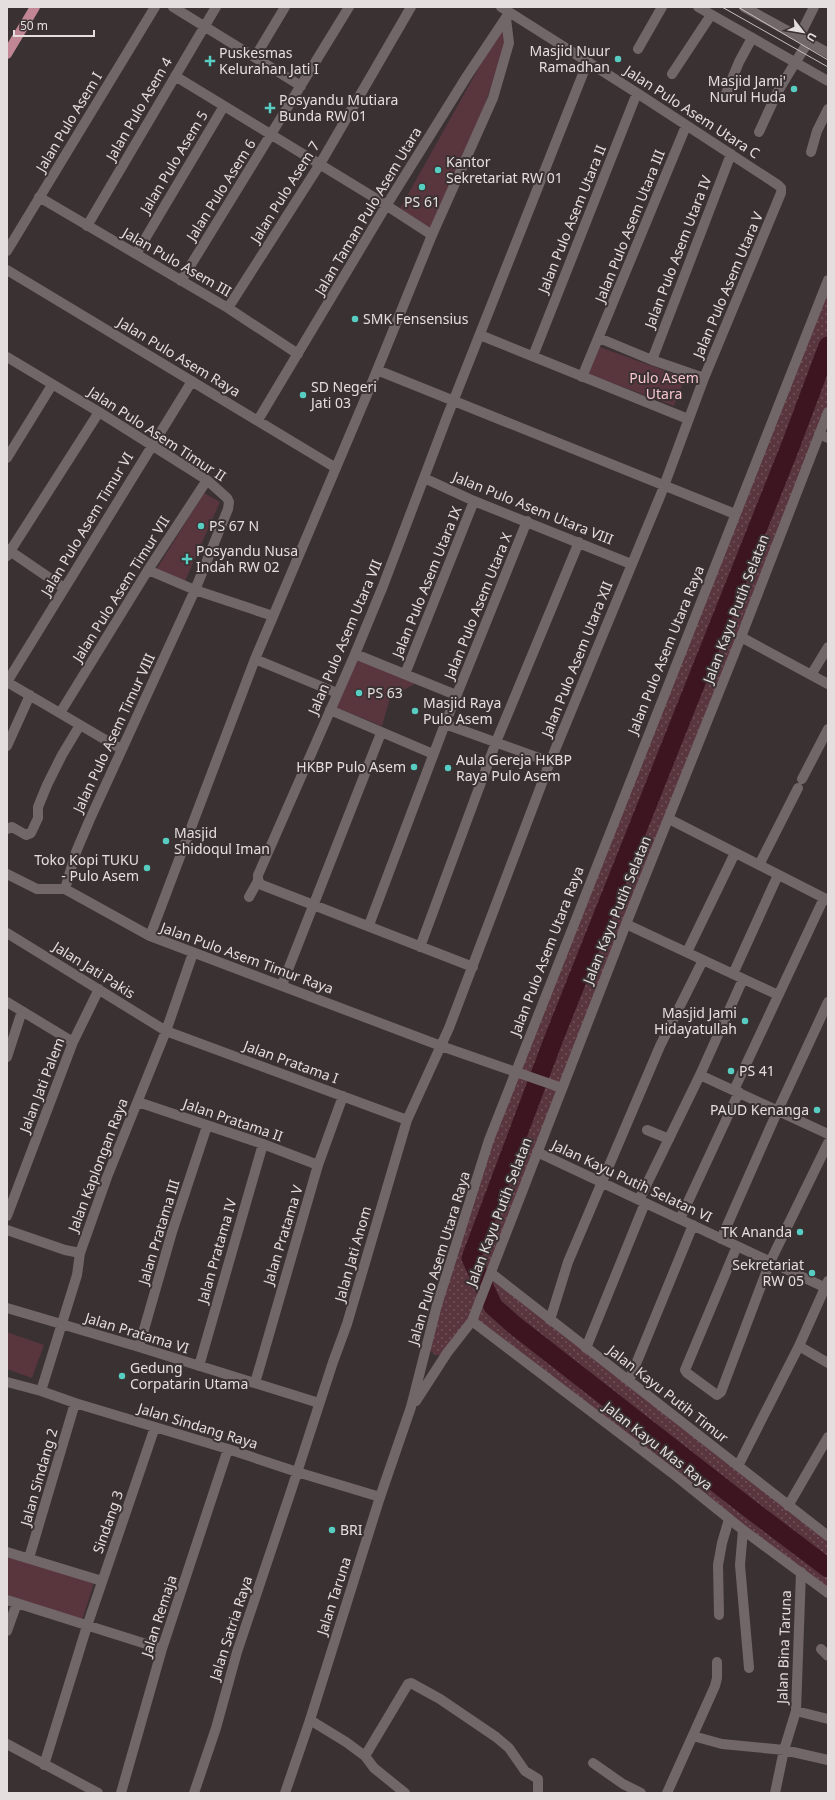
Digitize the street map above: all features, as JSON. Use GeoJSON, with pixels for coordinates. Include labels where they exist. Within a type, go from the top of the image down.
{"type":"FeatureCollection","features":[{"type":"Feature","properties":{"kind":"main road"},"geometry":{"type":"LineString","coordinates":[[7,54],[35,7]]}},
{"type":"Feature","properties":{"kind":"street","name":"Jalan Pulo Asem I"},"geometry":{"type":"LineString","coordinates":[[7,251],[155,7]]}},
{"type":"Feature","properties":{"kind":"street"},"geometry":{"type":"LineString","coordinates":[[173,7],[301,86]]}},
{"type":"Feature","properties":{"kind":"street","name":"Jalan Pulo Asem 4"},"geometry":{"type":"LineString","coordinates":[[87,226],[216,7]]}},
{"type":"Feature","properties":{"kind":"street"},"geometry":{"type":"LineString","coordinates":[[255,57],[285,7]]}},
{"type":"Feature","properties":{"kind":"street","name":"Jalan Pulo Asem 6"},"geometry":{"type":"LineString","coordinates":[[182,281],[349,7]]}},
{"type":"Feature","properties":{"kind":"street","name":"Jalan Pulo Asem 7"},"geometry":{"type":"LineString","coordinates":[[228,308],[320,164],[411,7]]}},
{"type":"Feature","properties":{"kind":"street"},"geometry":{"type":"LineString","coordinates":[[638,49],[662,7]]}},
{"type":"Feature","properties":{"kind":"street"},"geometry":{"type":"LineString","coordinates":[[698,7],[828,81]]}},
{"type":"Feature","properties":{"kind":"street"},"geometry":{"type":"LineString","coordinates":[[744,7],[828,53]]}},
{"type":"Feature","properties":{"kind":"street"},"geometry":{"type":"LineString","coordinates":[[759,132],[777,93],[795,63],[814,7]]}},
{"type":"Feature","properties":{"kind":"street"},"geometry":{"type":"LineString","coordinates":[[336,468],[432,236],[493,98],[509,43],[507,11]]}},
{"type":"Feature","properties":{"kind":"street","name":"Jalan Pulo Asem Utara C"},"geometry":{"type":"LineString","coordinates":[[507,11],[588,61],[778,185]]}},
{"type":"Feature","properties":{"kind":"street","name":"Jalan Taman Pulo Asem Utara"},"geometry":{"type":"LineString","coordinates":[[258,420],[386,206],[507,11]]}},
{"type":"Feature","properties":{"kind":"street"},"geometry":{"type":"LineString","coordinates":[[672,74],[711,14]]}},
{"type":"Feature","properties":{"kind":"street"},"geometry":{"type":"LineString","coordinates":[[725,96],[739,62],[752,38]]}},
{"type":"Feature","properties":{"kind":"street","name":"Jalan Pulo Asem Utara VII"},"geometry":{"type":"LineString","coordinates":[[249,897],[258,881],[258,875],[355,654],[588,61]]}},
{"type":"Feature","properties":{"kind":"street"},"geometry":{"type":"LineString","coordinates":[[175,76],[320,164],[432,236]]}},
{"type":"Feature","properties":{"kind":"street","name":"Jalan Pulo Asem Utara II"},"geometry":{"type":"LineString","coordinates":[[533,356],[637,93]]}},
{"type":"Feature","properties":{"kind":"street","name":"Jalan Pulo Asem 5"},"geometry":{"type":"LineString","coordinates":[[136,254],[224,106]]}},
{"type":"Feature","properties":{"kind":"street"},"geometry":{"type":"LineString","coordinates":[[811,152],[817,131],[828,109]]}},
{"type":"Feature","properties":{"kind":"street","name":"Jalan Pulo Asem Utara III"},"geometry":{"type":"LineString","coordinates":[[582,377],[686,126]]}},
{"type":"Feature","properties":{"kind":"street","name":"Jalan Pulo Asem Utara IV"},"geometry":{"type":"LineString","coordinates":[[652,360],[731,154]]}},
{"type":"Feature","properties":{"kind":"street","name":"Jalan Pulo Asem Utara V"},"geometry":{"type":"LineString","coordinates":[[664,486],[704,378],[781,193],[781,188],[778,185]]}},
{"type":"Feature","properties":{"kind":"street","name":"Jalan Pulo Asem III"},"geometry":{"type":"LineString","coordinates":[[39,197],[228,308],[298,354]]}},
{"type":"Feature","properties":{"kind":"street","name":"Jalan Pulo Asem Raya"},"geometry":{"type":"LineString","coordinates":[[7,270],[336,468]]}},
{"type":"Feature","properties":{"kind":"street","name":"Jalan Pulo Asem Utara Raya"},"geometry":{"type":"LineString","coordinates":[[411,1407],[437,1305],[489,1140],[828,280]]}},
{"type":"Feature","properties":{"kind":"street"},"geometry":{"type":"LineString","coordinates":[[480,335],[688,419]]}},
{"type":"Feature","properties":{"kind":"street"},"geometry":{"type":"LineString","coordinates":[[599,338],[652,360],[704,378]]}},
{"type":"Feature","properties":{"kind":"street","name":"Jalan Pulo Asem Timur II"},"geometry":{"type":"LineString","coordinates":[[7,357],[99,412],[207,480],[224,494],[229,502],[229,506],[195,590]]}},
{"type":"Feature","properties":{"kind":"street"},"geometry":{"type":"LineString","coordinates":[[377,370],[735,514]]}},
{"type":"Feature","properties":{"kind":"street","name":"Jalan Pulo Asem Timur VI"},"geometry":{"type":"LineString","coordinates":[[7,682],[192,381]]}},
{"type":"Feature","properties":{"kind":"street"},"geometry":{"type":"LineString","coordinates":[[7,458],[52,385]]}},
{"type":"Feature","properties":{"kind":"street"},"geometry":{"type":"LineString","coordinates":[[64,588],[8,552],[99,412]]}},
{"type":"Feature","properties":{"kind":"street","name":"Jalan Kayu Putih Selatan"},"geometry":{"type":"LineString","coordinates":[[411,1407],[447,1353],[472,1321],[626,924],[741,637],[824,436],[828,412]]}},
{"type":"Feature","properties":{"kind":"street","name":"Jalan Pulo Asem Timur Raya"},"geometry":{"type":"LineString","coordinates":[[336,468],[273,616],[150,936],[193,954],[282,985],[441,1046],[562,1088]]}},
{"type":"Feature","properties":{"kind":"street","name":"Jalan Pulo Asem Utara VIII"},"geometry":{"type":"LineString","coordinates":[[424,478],[474,501],[631,564]]}},
{"type":"Feature","properties":{"kind":"street","name":"Jalan Pulo Asem Timur VII"},"geometry":{"type":"LineString","coordinates":[[60,713],[148,570],[207,480]]}},
{"type":"Feature","properties":{"kind":"street","name":"Jalan Pulo Asem Utara XII"},"geometry":{"type":"LineString","coordinates":[[441,1046],[550,762],[664,486]]}},
{"type":"Feature","properties":{"kind":"street","name":"Jalan Pulo Asem Utara IX"},"geometry":{"type":"LineString","coordinates":[[405,674],[474,501]]}},
{"type":"Feature","properties":{"kind":"street","name":"Jalan Pulo Asem Utara X"},"geometry":{"type":"LineString","coordinates":[[369,926],[456,695],[527,521]]}},
{"type":"Feature","properties":{"kind":"street"},"geometry":{"type":"LineString","coordinates":[[420,947],[496,742],[579,542]]}},
{"type":"Feature","properties":{"kind":"street"},"geometry":{"type":"LineString","coordinates":[[148,570],[195,590],[273,616]]}},
{"type":"Feature","properties":{"kind":"street","name":"Jalan Pulo Asem Timur VIII"},"geometry":{"type":"LineString","coordinates":[[65,889],[76,852],[121,749],[195,590]]}},
{"type":"Feature","properties":{"kind":"street"},"geometry":{"type":"LineString","coordinates":[[741,637],[828,684]]}},
{"type":"Feature","properties":{"kind":"street"},"geometry":{"type":"LineString","coordinates":[[812,675],[828,647]]}},
{"type":"Feature","properties":{"kind":"street"},"geometry":{"type":"LineString","coordinates":[[355,654],[456,695]]}},
{"type":"Feature","properties":{"kind":"street"},"geometry":{"type":"LineString","coordinates":[[256,659],[337,693]]}},
{"type":"Feature","properties":{"kind":"street"},"geometry":{"type":"LineString","coordinates":[[7,682],[121,749]]}},
{"type":"Feature","properties":{"kind":"street"},"geometry":{"type":"LineString","coordinates":[[7,746],[30,695]]}},
{"type":"Feature","properties":{"kind":"street"},"geometry":{"type":"LineString","coordinates":[[330,710],[433,754]]}},
{"type":"Feature","properties":{"kind":"street"},"geometry":{"type":"LineString","coordinates":[[445,724],[550,762]]}},
{"type":"Feature","properties":{"kind":"street"},"geometry":{"type":"LineString","coordinates":[[7,829],[12,827],[26,836],[31,832],[38,818],[38,807],[47,785],[62,755],[80,725]]}},
{"type":"Feature","properties":{"kind":"street"},"geometry":{"type":"LineString","coordinates":[[759,865],[828,729]]}},
{"type":"Feature","properties":{"kind":"street"},"geometry":{"type":"LineString","coordinates":[[282,985],[381,733]]}},
{"type":"Feature","properties":{"kind":"street"},"geometry":{"type":"LineString","coordinates":[[669,818],[826,899],[778,995],[680,1220]]}},
{"type":"Feature","properties":{"kind":"street"},"geometry":{"type":"LineString","coordinates":[[687,952],[735,853]]}},
{"type":"Feature","properties":{"kind":"street"},"geometry":{"type":"LineString","coordinates":[[7,874],[37,889],[65,889],[150,936]]}},
{"type":"Feature","properties":{"kind":"street"},"geometry":{"type":"LineString","coordinates":[[733,974],[778,875]]}},
{"type":"Feature","properties":{"kind":"street"},"geometry":{"type":"LineString","coordinates":[[258,881],[262,885],[472,967]]}},
{"type":"Feature","properties":{"kind":"street"},"geometry":{"type":"LineString","coordinates":[[626,924],[778,995]]}},
{"type":"Feature","properties":{"kind":"street","name":"Jalan Jati Pakis"},"geometry":{"type":"LineString","coordinates":[[7,933],[166,1031]]}},
{"type":"Feature","properties":{"kind":"street","name":"Jalan Kaplongan Raya"},"geometry":{"type":"LineString","coordinates":[[41,1391],[77,1275],[80,1253],[166,1031],[193,954]]}},
{"type":"Feature","properties":{"kind":"street"},"geometry":{"type":"LineString","coordinates":[[550,1320],[568,1262],[602,1182],[660,1046],[703,960]]}},
{"type":"Feature","properties":{"kind":"street"},"geometry":{"type":"LineString","coordinates":[[586,1348],[642,1201],[743,979]]}},
{"type":"Feature","properties":{"kind":"street","name":"Jalan Jati Palem"},"geometry":{"type":"LineString","coordinates":[[7,1216],[11,1194],[73,1042],[99,989]]}},
{"type":"Feature","properties":{"kind":"street"},"geometry":{"type":"LineString","coordinates":[[7,1002],[73,1042]]}},
{"type":"Feature","properties":{"kind":"street"},"geometry":{"type":"LineString","coordinates":[[721,1239],[828,1002]]}},
{"type":"Feature","properties":{"kind":"street"},"geometry":{"type":"LineString","coordinates":[[7,1057],[22,1011]]}},
{"type":"Feature","properties":{"kind":"street","name":"Jalan Pratama I"},"geometry":{"type":"LineString","coordinates":[[166,1031],[407,1120]]}},
{"type":"Feature","properties":{"kind":"street","name":"Jalan Jati Anom"},"geometry":{"type":"LineString","coordinates":[[297,1472],[319,1403],[347,1324],[407,1120],[441,1046]]}},
{"type":"Feature","properties":{"kind":"street"},"geometry":{"type":"LineString","coordinates":[[700,1075],[828,1134]]}},
{"type":"Feature","properties":{"kind":"street","name":"Jalan Pratama V"},"geometry":{"type":"LineString","coordinates":[[255,1383],[318,1165],[343,1096]]}},
{"type":"Feature","properties":{"kind":"street","name":"Jalan Pratama II"},"geometry":{"type":"LineString","coordinates":[[138,1102],[263,1144],[318,1165]]}},
{"type":"Feature","properties":{"kind":"street","name":"Jalan Pratama III"},"geometry":{"type":"LineString","coordinates":[[139,1347],[172,1232],[207,1126]]}},
{"type":"Feature","properties":{"kind":"street"},"geometry":{"type":"LineString","coordinates":[[647,1130],[669,1139]]}},
{"type":"Feature","properties":{"kind":"street"},"geometry":{"type":"LineString","coordinates":[[737,1246],[685,1370],[718,1395],[721,1392],[770,1262],[828,1143]]}},
{"type":"Feature","properties":{"kind":"street","name":"Jalan Pratama IV"},"geometry":{"type":"LineString","coordinates":[[199,1366],[263,1144]]}},
{"type":"Feature","properties":{"kind":"street","name":"Jalan Kayu Putih Selatan VI"},"geometry":{"type":"LineString","coordinates":[[537,1152],[770,1262],[826,1284]]}},
{"type":"Feature","properties":{"kind":"street"},"geometry":{"type":"LineString","coordinates":[[629,1381],[693,1225]]}},
{"type":"Feature","properties":{"kind":"street"},"geometry":{"type":"LineString","coordinates":[[7,1230],[65,1250],[80,1253]]}},
{"type":"Feature","properties":{"kind":"street","name":"Jalan Kayu Putih Timur"},"geometry":{"type":"LineString","coordinates":[[490,1275],[828,1536]]}},
{"type":"Feature","properties":{"kind":"street"},"geometry":{"type":"LineString","coordinates":[[738,1466],[799,1346],[826,1284]]}},
{"type":"Feature","properties":{"kind":"street","name":"Jalan Pratama VI"},"geometry":{"type":"LineString","coordinates":[[7,1308],[319,1403]]}},
{"type":"Feature","properties":{"kind":"street","name":"Jalan Kayu Mas Raya"},"geometry":{"type":"LineString","coordinates":[[472,1321],[672,1473],[743,1530],[828,1593]]}},
{"type":"Feature","properties":{"kind":"street"},"geometry":{"type":"LineString","coordinates":[[799,1346],[828,1363]]}},
{"type":"Feature","properties":{"kind":"street"},"geometry":{"type":"LineString","coordinates":[[427,1347],[435,1354],[443,1355],[447,1353]]}},
{"type":"Feature","properties":{"kind":"street","name":"Jalan Sindang Raya"},"geometry":{"type":"LineString","coordinates":[[7,1382],[155,1426],[380,1497]]}},
{"type":"Feature","properties":{"kind":"street","name":"Jalan Sindang 2"},"geometry":{"type":"LineString","coordinates":[[29,1558],[75,1403]]}},
{"type":"Feature","properties":{"kind":"street","name":"Jalan Taruna"},"geometry":{"type":"LineString","coordinates":[[285,1793],[310,1720],[380,1497],[411,1407]]}},
{"type":"Feature","properties":{"kind":"street","name":"Sindang 3"},"geometry":{"type":"LineString","coordinates":[[44,1765],[87,1626],[155,1426]]}},
{"type":"Feature","properties":{"kind":"street"},"geometry":{"type":"LineString","coordinates":[[788,1506],[828,1437]]}},
{"type":"Feature","properties":{"kind":"street","name":"Jalan Remaja"},"geometry":{"type":"LineString","coordinates":[[120,1793],[162,1649],[228,1449]]}},
{"type":"Feature","properties":{"kind":"street","name":"Jalan Satria Raya"},"geometry":{"type":"LineString","coordinates":[[194,1793],[216,1728],[236,1652],[297,1472]]}},
{"type":"Feature","properties":{"kind":"street"},"geometry":{"type":"LineString","coordinates":[[719,1615],[718,1565],[722,1543],[729,1519]]}},
{"type":"Feature","properties":{"kind":"street"},"geometry":{"type":"LineString","coordinates":[[743,1530],[740,1565],[749,1668]]}},
{"type":"Feature","properties":{"kind":"street"},"geometry":{"type":"LineString","coordinates":[[7,1552],[102,1581]]}},
{"type":"Feature","properties":{"kind":"street","name":"Jalan Bina Taruna"},"geometry":{"type":"LineString","coordinates":[[779,1793],[784,1750],[796,1710],[801,1572]]}},
{"type":"Feature","properties":{"kind":"street"},"geometry":{"type":"LineString","coordinates":[[7,1631],[12,1602],[162,1649]]}},
{"type":"Feature","properties":{"kind":"street"},"geometry":{"type":"LineString","coordinates":[[667,1793],[715,1686],[717,1678],[717,1662]]}},
{"type":"Feature","properties":{"kind":"street"},"geometry":{"type":"LineString","coordinates":[[364,1756],[407,1686],[411,1683],[440,1699],[496,1737],[509,1748],[525,1771],[538,1779],[538,1793]]}},
{"type":"Feature","properties":{"kind":"street"},"geometry":{"type":"LineString","coordinates":[[796,1710],[828,1719]]}},
{"type":"Feature","properties":{"kind":"street"},"geometry":{"type":"LineString","coordinates":[[310,1720],[346,1742],[364,1756],[374,1768],[405,1793]]}},
{"type":"Feature","properties":{"kind":"street"},"geometry":{"type":"LineString","coordinates":[[693,1736],[722,1744],[784,1750],[828,1760]]}},
{"type":"Feature","properties":{"kind":"street"},"geometry":{"type":"LineString","coordinates":[[7,1744],[98,1793]]}},
{"type":"Feature","properties":{"kind":"street"},"geometry":{"type":"LineString","coordinates":[[593,1763],[623,1784],[641,1793]]}},
{"type":"Feature","properties":{"kind":"green space"},"geometry":{"type":"Polygon","coordinates":[[[504,23],[505,48],[437,237],[398,212],[504,23]]]}},
{"type":"Feature","properties":{"kind":"green space"},"geometry":{"type":"Polygon","coordinates":[[[828,280],[828,414],[491,1273],[828,1537],[828,1593],[472,1322],[443,1355],[435,1355],[427,1347],[515,1072],[828,280]]]}},
{"type":"Feature","properties":{"kind":"green space","name":"Pulo Asem Utara"},"geometry":{"type":"Polygon","coordinates":[[[597,346],[685,378],[674,406],[586,373],[597,346]]]}},
{"type":"Feature","properties":{"kind":"green space"},"geometry":{"type":"Polygon","coordinates":[[[204,493],[220,502],[185,581],[156,570],[204,493]]]}},
{"type":"Feature","properties":{"kind":"green space"},"geometry":{"type":"Polygon","coordinates":[[[355,658],[416,683],[390,698],[382,726],[335,707],[355,658]]]}},
{"type":"Feature","properties":{"kind":"green space"},"geometry":{"type":"Polygon","coordinates":[[[7,1332],[44,1345],[32,1378],[7,1369],[7,1332]]]}},
{"type":"Feature","properties":{"kind":"green space"},"geometry":{"type":"Polygon","coordinates":[[[7,1555],[94,1583],[82,1620],[7,1595],[7,1555]]]}},
{"type":"Feature","properties":{"kind":"waterway"},"geometry":{"type":"LineString","coordinates":[[828,346],[790,447],[554,1038],[471,1258],[493,1306],[513,1324],[828,1568]]}},
{"type":"Feature","properties":{"kind":"tram line"},"geometry":{"type":"LineString","coordinates":[[722,7],[828,67]]}},
{"type":"Feature","properties":{"kind":"tram line"},"geometry":{"type":"LineString","coordinates":[[738,7],[828,60]]}},
{"type":"Feature","properties":{"kind":"place","name":"Masjid Nuur Ramadhan"},"geometry":{"type":"Point","coordinates":[618,59]}},
{"type":"Feature","properties":{"kind":"place","name":"Puskesmas Kelurahan Jati I"},"geometry":{"type":"Point","coordinates":[210,61]}},
{"type":"Feature","properties":{"kind":"place","name":"Masjid Jami' Nurul Huda"},"geometry":{"type":"Point","coordinates":[794,89]}},
{"type":"Feature","properties":{"kind":"place","name":"Posyandu Mutiara Bunda RW 01"},"geometry":{"type":"Point","coordinates":[270,108]}},
{"type":"Feature","properties":{"kind":"place","name":"Kantor Sekretariat RW 01"},"geometry":{"type":"Point","coordinates":[438,170]}},
{"type":"Feature","properties":{"kind":"place","name":"PS 61"},"geometry":{"type":"Point","coordinates":[422,187]}},
{"type":"Feature","properties":{"kind":"place","name":"SMK Fensensius"},"geometry":{"type":"Point","coordinates":[355,319]}},
{"type":"Feature","properties":{"kind":"place","name":"SD Negeri Jati 03"},"geometry":{"type":"Point","coordinates":[303,395]}},
{"type":"Feature","properties":{"kind":"place","name":"PS 67 N"},"geometry":{"type":"Point","coordinates":[201,526]}},
{"type":"Feature","properties":{"kind":"place","name":"Posyandu Nusa Indah RW 02"},"geometry":{"type":"Point","coordinates":[187,559]}},
{"type":"Feature","properties":{"kind":"place","name":"PS 63"},"geometry":{"type":"Point","coordinates":[359,693]}},
{"type":"Feature","properties":{"kind":"place","name":"Masjid Raya Pulo Asem"},"geometry":{"type":"Point","coordinates":[415,711]}},
{"type":"Feature","properties":{"kind":"place","name":"HKBP Pulo Asem"},"geometry":{"type":"Point","coordinates":[414,767]}},
{"type":"Feature","properties":{"kind":"place","name":"Aula Gereja HKBP Raya Pulo Asem"},"geometry":{"type":"Point","coordinates":[448,768]}},
{"type":"Feature","properties":{"kind":"place","name":"Masjid Shidoqul Iman"},"geometry":{"type":"Point","coordinates":[166,841]}},
{"type":"Feature","properties":{"kind":"place","name":"Toko Kopi TUKU - Pulo Asem"},"geometry":{"type":"Point","coordinates":[147,868]}},
{"type":"Feature","properties":{"kind":"place","name":"Masjid Jami Hidayatullah"},"geometry":{"type":"Point","coordinates":[745,1021]}},
{"type":"Feature","properties":{"kind":"place","name":"PS 41"},"geometry":{"type":"Point","coordinates":[731,1071]}},
{"type":"Feature","properties":{"kind":"place","name":"PAUD Kenanga"},"geometry":{"type":"Point","coordinates":[817,1110]}},
{"type":"Feature","properties":{"kind":"place","name":"TK Ananda"},"geometry":{"type":"Point","coordinates":[800,1232]}},
{"type":"Feature","properties":{"kind":"place","name":"Sekretariat RW 05"},"geometry":{"type":"Point","coordinates":[812,1273]}},
{"type":"Feature","properties":{"kind":"place","name":"Gedung Corpatarin Utama"},"geometry":{"type":"Point","coordinates":[122,1376]}},
{"type":"Feature","properties":{"kind":"place","name":"BRI"},"geometry":{"type":"Point","coordinates":[332,1530]}}]}
